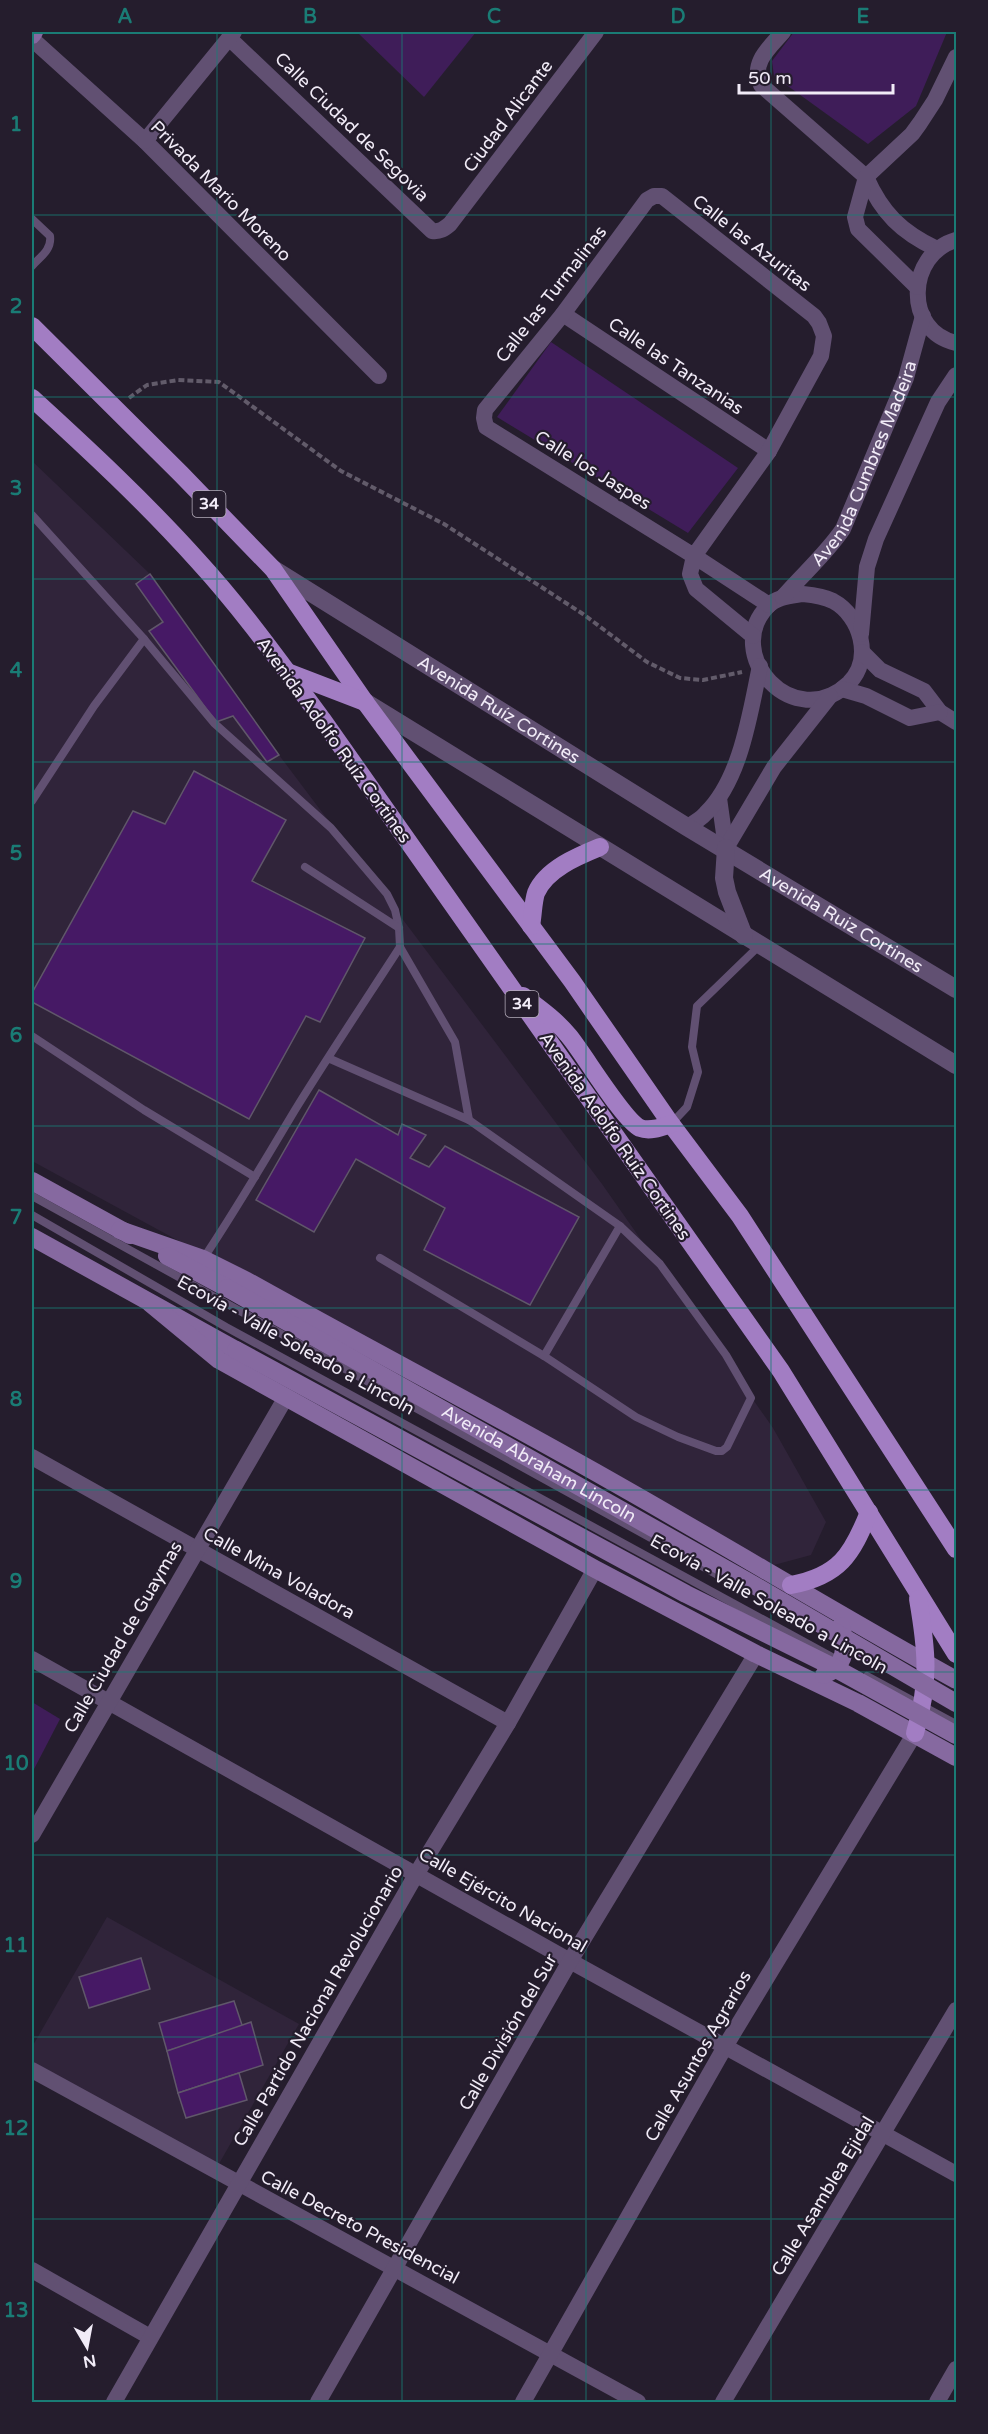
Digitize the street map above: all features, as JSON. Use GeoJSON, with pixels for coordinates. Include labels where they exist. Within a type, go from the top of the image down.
{"type":"FeatureCollection","features":[{"type":"Feature","properties":{"kind":"main road","name":"34"},"geometry":{"type":"LineString","coordinates":[[32,326],[273,569],[365,702],[531,926],[671,1124],[740,1216],[957,1549]]}},
{"type":"Feature","properties":{"kind":"main road"},"geometry":{"type":"LineString","coordinates":[[32,388],[46,411]]}},
{"type":"Feature","properties":{"kind":"main road","name":"Avenida Adolfo Ruíz Cortines"},"geometry":{"type":"LineString","coordinates":[[32,398],[87,447],[198,560],[329,728],[507,984],[782,1371],[957,1654]]}},
{"type":"Feature","properties":{"kind":"main road"},"geometry":{"type":"LineString","coordinates":[[286,672],[365,702]]}},
{"type":"Feature","properties":{"kind":"main road"},"geometry":{"type":"LineString","coordinates":[[531,926],[536,893],[548,878],[571,860],[600,847]]}},
{"type":"Feature","properties":{"kind":"main road"},"geometry":{"type":"LineString","coordinates":[[507,984],[549,1016],[567,1034],[625,1114],[639,1127],[648,1130],[671,1124]]}},
{"type":"Feature","properties":{"kind":"main road","name":"Avenida Abraham Lincoln"},"geometry":{"type":"LineString","coordinates":[[32,1181],[227,1288],[957,1702]]}},
{"type":"Feature","properties":{"kind":"main road","name":"Avenida Abraham Lincoln"},"geometry":{"type":"LineString","coordinates":[[120,1230],[203,1259],[569,1457],[837,1614],[957,1680]]}},
{"type":"Feature","properties":{"kind":"main road"},"geometry":{"type":"LineString","coordinates":[[32,1237],[686,1594],[831,1666],[957,1735]]}},
{"type":"Feature","properties":{"kind":"main road"},"geometry":{"type":"LineString","coordinates":[[150,1303],[219,1360],[595,1569],[756,1654],[915,1733],[957,1757]]}},
{"type":"Feature","properties":{"kind":"main road"},"geometry":{"type":"LineString","coordinates":[[791,1585],[818,1578],[841,1563],[853,1549],[869,1512]]}},
{"type":"Feature","properties":{"kind":"main road"},"geometry":{"type":"LineString","coordinates":[[915,1733],[923,1706],[927,1664],[916,1588]]}},
{"type":"Feature","properties":{"kind":"main road"},"geometry":{"type":"LineString","coordinates":[[807,1678],[819,1677],[831,1672],[843,1653],[837,1614]]}},
{"type":"Feature","properties":{"kind":"street","name":"Ciudad Alicante"},"geometry":{"type":"LineString","coordinates":[[450,224],[596,32]]}},
{"type":"Feature","properties":{"kind":"street"},"geometry":{"type":"LineString","coordinates":[[783,32],[760,59],[757,75],[761,85],[866,177],[875,197],[889,216],[910,236],[937,249]]}},
{"type":"Feature","properties":{"kind":"street","name":"Calle Ciudad de Segovia"},"geometry":{"type":"LineString","coordinates":[[232,34],[432,231],[441,231],[450,224]]}},
{"type":"Feature","properties":{"kind":"street"},"geometry":{"type":"LineString","coordinates":[[145,141],[232,34]]}},
{"type":"Feature","properties":{"kind":"street","name":"Privada Mario Moreno"},"geometry":{"type":"LineString","coordinates":[[32,35],[145,141],[379,376]]}},
{"type":"Feature","properties":{"kind":"street"},"geometry":{"type":"LineString","coordinates":[[917,287],[858,229],[855,217],[866,177],[912,134],[936,100],[957,57]]}},
{"type":"Feature","properties":{"kind":"street","name":"Calle las Azuritas"},"geometry":{"type":"LineString","coordinates":[[647,201],[654,196],[662,196],[814,316],[819,323],[824,336],[821,356],[769,451]]}},
{"type":"Feature","properties":{"kind":"street","name":"Calle las Turmalinas"},"geometry":{"type":"LineString","coordinates":[[485,410],[563,314],[647,201]]}},
{"type":"Feature","properties":{"kind":"street"},"geometry":{"type":"LineString","coordinates":[[956,239],[937,249],[924,266],[917,287],[919,307],[923,316],[934,331],[957,343]]}},
{"type":"Feature","properties":{"kind":"street","name":"Calle las Tanzanias"},"geometry":{"type":"LineString","coordinates":[[563,314],[769,451]]}},
{"type":"Feature","properties":{"kind":"street","name":"Avenida Cumbres Madeira"},"geometry":{"type":"LineString","coordinates":[[776,601],[830,548],[843,529],[906,378],[923,316]]}},
{"type":"Feature","properties":{"kind":"street"},"geometry":{"type":"LineString","coordinates":[[726,848],[774,767],[836,693],[852,679],[859,666],[867,567],[876,539],[938,402],[957,375]]}},
{"type":"Feature","properties":{"kind":"street","name":"Calle los Jaspes"},"geometry":{"type":"LineString","coordinates":[[485,410],[486,427],[694,556],[776,601]]}},
{"type":"Feature","properties":{"kind":"street"},"geometry":{"type":"LineString","coordinates":[[753,636],[696,589],[690,574],[694,556],[769,451]]}},
{"type":"Feature","properties":{"kind":"street","name":"Avenida Ruíz Cortines"},"geometry":{"type":"LineString","coordinates":[[273,569],[687,827],[726,848]]}},
{"type":"Feature","properties":{"kind":"street"},"geometry":{"type":"LineString","coordinates":[[940,712],[910,718],[866,696],[836,693],[816,700],[788,697],[771,684],[760,666],[754,651],[753,636],[756,624],[776,601],[802,594],[818,595],[833,601],[846,610],[855,623],[861,645],[880,670],[924,692],[940,712],[957,722]]}},
{"type":"Feature","properties":{"kind":"street"},"geometry":{"type":"LineString","coordinates":[[687,827],[705,814],[719,798],[742,747],[760,666]]}},
{"type":"Feature","properties":{"kind":"street"},"geometry":{"type":"LineString","coordinates":[[365,702],[957,1065]]}},
{"type":"Feature","properties":{"kind":"street"},"geometry":{"type":"LineString","coordinates":[[719,798],[726,848],[724,878],[727,892],[752,940]]}},
{"type":"Feature","properties":{"kind":"street","name":"Avenida Ruiz Cortines"},"geometry":{"type":"LineString","coordinates":[[726,848],[957,989]]}},
{"type":"Feature","properties":{"kind":"street","name":"Calle Ciudad de Guaymas"},"geometry":{"type":"LineString","coordinates":[[32,1835],[286,1397]]}},
{"type":"Feature","properties":{"kind":"street","name":"Calle Mina Voladora"},"geometry":{"type":"LineString","coordinates":[[32,1457],[508,1723]]}},
{"type":"Feature","properties":{"kind":"street","name":"Calle Partido Nacional Revolucionario"},"geometry":{"type":"LineString","coordinates":[[114,2403],[238,2183],[417,1873],[508,1723],[595,1569]]}},
{"type":"Feature","properties":{"kind":"street","name":"Calle División del Sur"},"geometry":{"type":"LineString","coordinates":[[318,2403],[570,1961],[756,1654]]}},
{"type":"Feature","properties":{"kind":"street","name":"Calle Ejército Nacional"},"geometry":{"type":"LineString","coordinates":[[32,1659],[417,1873],[570,1961],[957,2174]]}},
{"type":"Feature","properties":{"kind":"street","name":"Calle Asuntos Agrarios"},"geometry":{"type":"LineString","coordinates":[[523,2403],[726,2045],[915,1733]]}},
{"type":"Feature","properties":{"kind":"street","name":"Calle Asamblea Ejidal"},"geometry":{"type":"LineString","coordinates":[[723,2403],[957,2010]]}},
{"type":"Feature","properties":{"kind":"street","name":"Calle Decreto Presidencial"},"geometry":{"type":"LineString","coordinates":[[32,2070],[551,2353],[638,2403]]}},
{"type":"Feature","properties":{"kind":"street"},"geometry":{"type":"LineString","coordinates":[[32,2270],[150,2337]]}},
{"type":"Feature","properties":{"kind":"street"},"geometry":{"type":"LineString","coordinates":[[938,2403],[957,2369]]}},
{"type":"Feature","properties":{"kind":"lane"},"geometry":{"type":"LineString","coordinates":[[32,219],[50,236],[51,240],[49,249],[32,266]]}},
{"type":"Feature","properties":{"kind":"lane"},"geometry":{"type":"LineString","coordinates":[[32,515],[144,639],[214,723],[331,828],[387,894],[392,901],[399,928],[399,947],[455,1042],[469,1120]]}},
{"type":"Feature","properties":{"kind":"lane"},"geometry":{"type":"LineString","coordinates":[[32,801],[94,706],[144,639]]}},
{"type":"Feature","properties":{"kind":"lane"},"geometry":{"type":"LineString","coordinates":[[305,867],[399,928]]}},
{"type":"Feature","properties":{"kind":"lane"},"geometry":{"type":"LineString","coordinates":[[671,1124],[687,1107],[698,1071],[692,1047],[697,1006],[752,940]]}},
{"type":"Feature","properties":{"kind":"lane"},"geometry":{"type":"LineString","coordinates":[[203,1259],[327,1058],[399,947]]}},
{"type":"Feature","properties":{"kind":"lane"},"geometry":{"type":"LineString","coordinates":[[32,1036],[144,1110],[255,1177]]}},
{"type":"Feature","properties":{"kind":"lane"},"geometry":{"type":"LineString","coordinates":[[327,1058],[469,1120],[620,1226],[660,1264],[726,1355],[750,1395],[751,1401],[727,1447],[722,1451],[678,1437],[636,1417],[544,1356],[380,1258]]}},
{"type":"Feature","properties":{"kind":"lane"},"geometry":{"type":"LineString","coordinates":[[32,1197],[843,1653],[925,1686],[957,1702]]}},
{"type":"Feature","properties":{"kind":"lane","name":"Ecovía - Valle Soleado a Lincoln"},"geometry":{"type":"LineString","coordinates":[[32,1215],[226,1326],[843,1653],[923,1706],[957,1724]]}},
{"type":"Feature","properties":{"kind":"lane"},"geometry":{"type":"LineString","coordinates":[[544,1356],[620,1226]]}},
{"type":"Feature","properties":{"kind":"path"},"geometry":{"type":"LineString","coordinates":[[115,408],[147,385],[178,380],[219,382],[341,471],[444,524],[582,614],[647,662],[680,678],[703,680],[760,666]]}},
{"type":"Feature","properties":{"kind":"shaded area"},"geometry":{"type":"Polygon","coordinates":[[[357,32],[476,32],[424,97],[357,32]]]}},
{"type":"Feature","properties":{"kind":"shaded area"},"geometry":{"type":"Polygon","coordinates":[[[794,32],[947,32],[916,106],[868,144],[774,76],[772,61],[794,32]]]}},
{"type":"Feature","properties":{"kind":"shaded area"},"geometry":{"type":"Polygon","coordinates":[[[551,342],[738,468],[688,533],[497,417],[551,342]]]}},
{"type":"Feature","properties":{"kind":"shaded area"},"geometry":{"type":"Polygon","coordinates":[[[32,461],[150,574],[279,755],[602,1184],[773,1428],[826,1522],[811,1555],[774,1565],[32,1161],[32,461]]]}},
{"type":"Feature","properties":{"kind":"shaded area"},"geometry":{"type":"Polygon","coordinates":[[[32,1702],[60,1719],[32,1773],[32,1702]]]}},
{"type":"Feature","properties":{"kind":"shaded area"},"geometry":{"type":"Polygon","coordinates":[[[107,1917],[299,2024],[216,2169],[32,2061],[32,2047],[107,1917]]]}},
{"type":"Feature","properties":{"kind":"building"},"geometry":{"type":"Polygon","coordinates":[[[150,574],[279,755],[267,762],[233,716],[216,722],[149,631],[163,622],[136,584],[150,574]]]}},
{"type":"Feature","properties":{"kind":"building"},"geometry":{"type":"Polygon","coordinates":[[[194,771],[286,820],[252,881],[365,938],[320,1022],[306,1016],[249,1119],[32,1002],[32,993],[133,811],[165,824],[194,771]]]}},
{"type":"Feature","properties":{"kind":"building"},"geometry":{"type":"Polygon","coordinates":[[[319,1090],[398,1135],[402,1124],[426,1135],[410,1158],[429,1167],[445,1146],[579,1217],[530,1305],[424,1250],[445,1208],[356,1159],[314,1232],[256,1200],[319,1090]]]}},
{"type":"Feature","properties":{"kind":"building"},"geometry":{"type":"Polygon","coordinates":[[[141,1958],[150,1989],[89,2008],[79,1977],[141,1958]]]}},
{"type":"Feature","properties":{"kind":"building"},"geometry":{"type":"Polygon","coordinates":[[[234,2001],[243,2028],[167,2051],[159,2023],[234,2001]]]}},
{"type":"Feature","properties":{"kind":"building"},"geometry":{"type":"Polygon","coordinates":[[[251,2022],[263,2065],[178,2093],[167,2051],[251,2022]]]}},
{"type":"Feature","properties":{"kind":"building"},"geometry":{"type":"Polygon","coordinates":[[[239,2073],[247,2100],[186,2118],[178,2093],[239,2073]]]}}]}
